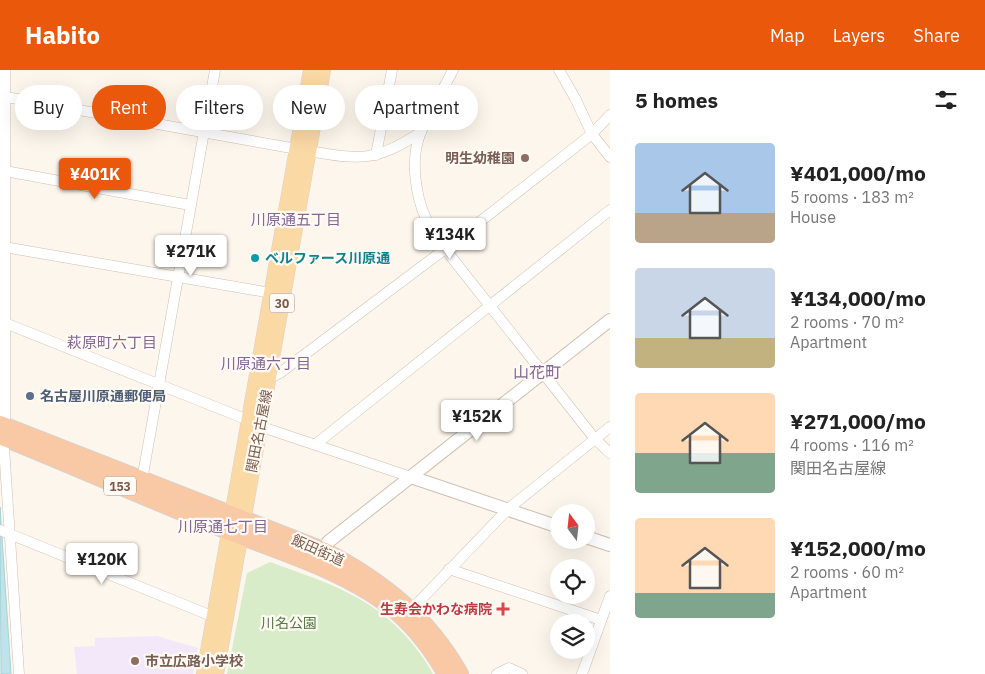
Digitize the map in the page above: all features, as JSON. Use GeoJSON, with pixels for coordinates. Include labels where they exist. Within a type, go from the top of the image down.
{"type":"FeatureCollection","features":[{"type":"Feature","properties":{"kind":"highway","name":"飯田街道"},"geometry":{"type":"LineString","coordinates":[[2,432],[142,480],[237,517],[322,559],[403,618],[425,642],[446,674]]}},
{"type":"Feature","properties":{"kind":"highway","name":"飯田街道"},"geometry":{"type":"LineString","coordinates":[[2,432],[234,534],[361,571],[411,610],[439,640],[460,674]]}},
{"type":"Feature","properties":{"kind":"main road","name":"関田名古屋線"},"geometry":{"type":"LineString","coordinates":[[303,150],[311,70]]}},
{"type":"Feature","properties":{"kind":"main road","name":"関田名古屋線"},"geometry":{"type":"LineString","coordinates":[[216,674],[234,534],[253,423],[303,150],[323,70]]}},
{"type":"Feature","properties":{"kind":"main road","name":"関田名古屋線"},"geometry":{"type":"LineString","coordinates":[[253,423],[270,378],[277,294]]}},
{"type":"Feature","properties":{"kind":"main road","name":"関田名古屋線"},"geometry":{"type":"LineString","coordinates":[[204,674],[214,617],[234,534]]}},
{"type":"Feature","properties":{"kind":"street"},"geometry":{"type":"LineString","coordinates":[[5,70],[2,96],[4,171],[2,432],[4,447],[5,532],[19,674]]}},
{"type":"Feature","properties":{"kind":"street"},"geometry":{"type":"LineString","coordinates":[[142,480],[214,70]]}},
{"type":"Feature","properties":{"kind":"street"},"geometry":{"type":"LineString","coordinates":[[376,155],[392,70]]}},
{"type":"Feature","properties":{"kind":"street"},"geometry":{"type":"LineString","coordinates":[[453,70],[420,132],[417,144],[416,171],[419,199],[427,220],[445,249],[595,439],[610,454]]}},
{"type":"Feature","properties":{"kind":"street"},"geometry":{"type":"LineString","coordinates":[[558,70],[575,98],[592,134],[610,157]]}},
{"type":"Feature","properties":{"kind":"street"},"geometry":{"type":"LineString","coordinates":[[2,96],[343,157],[361,158],[376,155],[396,148],[420,132]]}},
{"type":"Feature","properties":{"kind":"street"},"geometry":{"type":"LineString","coordinates":[[270,378],[280,373],[445,249],[592,134],[610,115]]}},
{"type":"Feature","properties":{"kind":"street"},"geometry":{"type":"LineString","coordinates":[[4,171],[190,205]]}},
{"type":"Feature","properties":{"kind":"street"},"geometry":{"type":"LineString","coordinates":[[316,444],[610,210]]}},
{"type":"Feature","properties":{"kind":"street"},"geometry":{"type":"LineString","coordinates":[[4,247],[277,294]]}},
{"type":"Feature","properties":{"kind":"street"},"geometry":{"type":"LineString","coordinates":[[322,559],[328,542],[610,320]]}},
{"type":"Feature","properties":{"kind":"street"},"geometry":{"type":"LineString","coordinates":[[2,322],[253,423],[550,524]]}},
{"type":"Feature","properties":{"kind":"street"},"geometry":{"type":"LineString","coordinates":[[411,610],[508,509],[610,427]]}},
{"type":"Feature","properties":{"kind":"street"},"geometry":{"type":"LineString","coordinates":[[5,532],[214,617]]}},
{"type":"Feature","properties":{"kind":"street"},"geometry":{"type":"LineString","coordinates":[[595,540],[610,545]]}},
{"type":"Feature","properties":{"kind":"street"},"geometry":{"type":"LineString","coordinates":[[449,569],[601,620]]}},
{"type":"Feature","properties":{"kind":"street"},"geometry":{"type":"LineString","coordinates":[[582,674],[610,596]]}},
{"type":"Feature","properties":{"kind":"street"},"geometry":{"type":"LineString","coordinates":[[497,674],[508,668],[522,674]]}},
{"type":"Feature","properties":{"kind":"shaded area","name":"市立広路小学校"},"geometry":{"type":"Polygon","coordinates":[[[157,636],[198,648],[193,674],[77,674],[74,647],[95,646],[95,638],[157,636]]]}},
{"type":"Feature","properties":{"kind":"green space","name":"川名公園"},"geometry":{"type":"Polygon","coordinates":[[[270,562],[332,585],[365,602],[398,628],[418,650],[433,674],[227,674],[247,573],[270,562]]]}},
{"type":"Feature","properties":{"kind":"water"},"geometry":{"type":"Polygon","coordinates":[[[0,507],[11,674],[1,674],[0,507]]]}},
{"type":"Feature","properties":{"kind":"place","name":"明生幼稚園"},"geometry":{"type":"Point","coordinates":[525,158]}},
{"type":"Feature","properties":{"kind":"place","name":"ベルファース川原通"},"geometry":{"type":"Point","coordinates":[255,258]}},
{"type":"Feature","properties":{"kind":"place","name":"名古屋川原通郵便局"},"geometry":{"type":"Point","coordinates":[30,396]}},
{"type":"Feature","properties":{"kind":"place","name":"生寿会かわな病院"},"geometry":{"type":"Point","coordinates":[503,609]}},
{"type":"Feature","properties":{"kind":"place","name":"市立広路小学校"},"geometry":{"type":"Point","coordinates":[135,661]}},
{"type":"Feature","properties":{"kind":"district","name":"川原通五丁目"},"geometry":{"type":"Point","coordinates":[296,219]}},
{"type":"Feature","properties":{"kind":"district","name":"萩原町六丁目"},"geometry":{"type":"Point","coordinates":[112,342]}},
{"type":"Feature","properties":{"kind":"district","name":"川原通六丁目"},"geometry":{"type":"Point","coordinates":[266,363]}},
{"type":"Feature","properties":{"kind":"district","name":"山花町"},"geometry":{"type":"Point","coordinates":[537,372]}},
{"type":"Feature","properties":{"kind":"district","name":"川原通七丁目"},"geometry":{"type":"Point","coordinates":[223,526]}}]}
